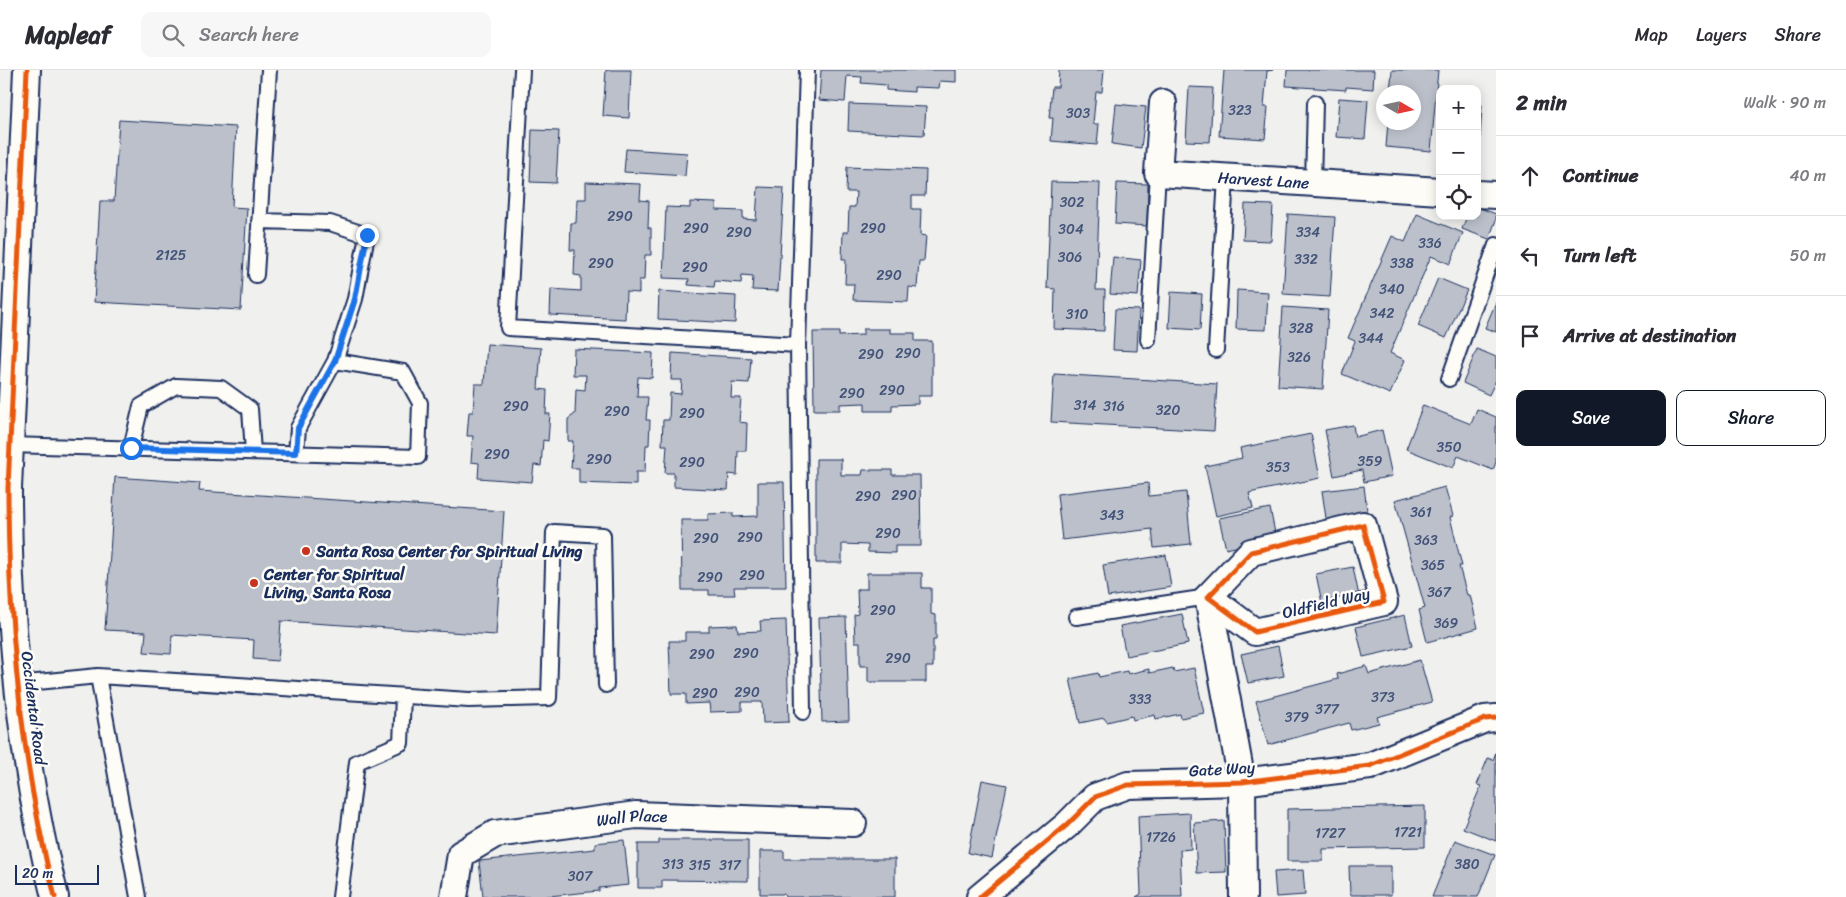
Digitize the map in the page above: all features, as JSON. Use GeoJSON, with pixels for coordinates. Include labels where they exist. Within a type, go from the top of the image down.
{"type":"FeatureCollection","features":[{"type":"Feature","properties":{"kind":"street","name":"Occidental Road"},"geometry":{"type":"LineString","coordinates":[[27,70],[10,446],[8,535],[12,623],[23,738],[55,897]]}},
{"type":"Feature","properties":{"kind":"street"},"geometry":{"type":"LineString","coordinates":[[1158,172],[1163,103]]}},
{"type":"Feature","properties":{"kind":"street","name":"Harvest Lane"},"geometry":{"type":"LineString","coordinates":[[1158,172],[1436,191]]}},
{"type":"Feature","properties":{"kind":"street"},"geometry":{"type":"LineString","coordinates":[[1481,194],[1496,195]]}},
{"type":"Feature","properties":{"kind":"street","name":"Oldfield Way"},"geometry":{"type":"LineString","coordinates":[[1363,525],[1384,602],[1255,632],[1208,597],[1251,552],[1363,525]]}},
{"type":"Feature","properties":{"kind":"street"},"geometry":{"type":"LineString","coordinates":[[1208,597],[1242,782],[1243,897]]}},
{"type":"Feature","properties":{"kind":"street","name":"Gate Way"},"geometry":{"type":"LineString","coordinates":[[980,897],[1067,825],[1095,797],[1128,785],[1242,782],[1370,766],[1485,720],[1496,718]]}},
{"type":"Feature","properties":{"kind":"street","name":"Wall Place"},"geometry":{"type":"LineString","coordinates":[[454,897],[461,854],[494,834],[636,816],[853,823]]}},
{"type":"Feature","properties":{"kind":"lane"},"geometry":{"type":"LineString","coordinates":[[256,275],[269,70]]}},
{"type":"Feature","properties":{"kind":"lane"},"geometry":{"type":"LineString","coordinates":[[522,70],[508,328],[798,344]]}},
{"type":"Feature","properties":{"kind":"lane"},"geometry":{"type":"LineString","coordinates":[[803,712],[798,344],[807,70]]}},
{"type":"Feature","properties":{"kind":"lane"},"geometry":{"type":"LineString","coordinates":[[1313,183],[1315,103]]}},
{"type":"Feature","properties":{"kind":"lane"},"geometry":{"type":"LineString","coordinates":[[1148,340],[1158,172]]}},
{"type":"Feature","properties":{"kind":"lane"},"geometry":{"type":"LineString","coordinates":[[1216,350],[1226,177]]}},
{"type":"Feature","properties":{"kind":"lane"},"geometry":{"type":"LineString","coordinates":[[259,220],[330,223],[367,235],[355,299],[335,361],[298,428],[296,453]]}},
{"type":"Feature","properties":{"kind":"lane"},"geometry":{"type":"LineString","coordinates":[[1449,379],[1496,245]]}},
{"type":"Feature","properties":{"kind":"lane"},"geometry":{"type":"LineString","coordinates":[[10,446],[418,457],[420,403],[403,372],[335,361]]}},
{"type":"Feature","properties":{"kind":"lane"},"geometry":{"type":"LineString","coordinates":[[131,448],[141,406],[176,386],[221,388],[250,409],[253,452]]}},
{"type":"Feature","properties":{"kind":"lane"},"geometry":{"type":"LineString","coordinates":[[17,684],[98,676],[469,700],[549,698],[554,532],[603,535],[606,685]]}},
{"type":"Feature","properties":{"kind":"lane"},"geometry":{"type":"LineString","coordinates":[[1076,617],[1208,597]]}},
{"type":"Feature","properties":{"kind":"lane"},"geometry":{"type":"LineString","coordinates":[[98,676],[138,897]]}},
{"type":"Feature","properties":{"kind":"lane"},"geometry":{"type":"LineString","coordinates":[[340,897],[357,762],[401,742],[403,696]]}},
{"type":"Feature","properties":{"kind":"building"},"geometry":{"type":"Polygon","coordinates":[[[606,70],[631,70],[629,118],[603,116],[606,70]]]}},
{"type":"Feature","properties":{"kind":"building"},"geometry":{"type":"Polygon","coordinates":[[[821,70],[956,70],[956,82],[940,81],[939,88],[914,87],[914,92],[886,90],[886,85],[861,83],[862,77],[847,76],[845,102],[819,100],[821,70]]]}},
{"type":"Feature","properties":{"kind":"building"},"geometry":{"type":"Polygon","coordinates":[[[1059,70],[1104,70],[1102,92],[1096,92],[1093,124],[1099,124],[1097,145],[1051,141],[1053,118],[1049,118],[1052,87],[1058,87],[1059,70]]]}},
{"type":"Feature","properties":{"kind":"building"},"geometry":{"type":"Polygon","coordinates":[[[1224,70],[1273,70],[1267,71],[1264,107],[1268,107],[1265,139],[1219,136],[1224,70]]]}},
{"type":"Feature","properties":{"kind":"building"},"geometry":{"type":"Polygon","coordinates":[[[1287,70],[1374,70],[1373,89],[1346,87],[1346,90],[1286,86],[1287,70]]]}},
{"type":"Feature","properties":{"kind":"building"},"geometry":{"type":"Polygon","coordinates":[[[1392,70],[1438,70],[1431,151],[1386,147],[1387,130],[1421,130],[1421,85],[1391,85],[1392,70]]]}},
{"type":"Feature","properties":{"kind":"building"},"geometry":{"type":"Polygon","coordinates":[[[1189,87],[1213,88],[1210,142],[1186,141],[1189,87]]]}},
{"type":"Feature","properties":{"kind":"building"},"geometry":{"type":"Polygon","coordinates":[[[1339,98],[1368,100],[1365,139],[1336,137],[1339,98]]]}},
{"type":"Feature","properties":{"kind":"building"},"geometry":{"type":"Polygon","coordinates":[[[849,104],[926,107],[924,135],[848,131],[849,104]]]}},
{"type":"Feature","properties":{"kind":"building"},"geometry":{"type":"Polygon","coordinates":[[[1116,104],[1146,107],[1141,148],[1112,144],[1116,104]]]}},
{"type":"Feature","properties":{"kind":"building"},"geometry":{"type":"Polygon","coordinates":[[[119,120],[236,127],[232,207],[247,208],[241,310],[94,302],[100,201],[114,201],[119,120]]]}},
{"type":"Feature","properties":{"kind":"building"},"geometry":{"type":"Polygon","coordinates":[[[532,130],[559,131],[556,183],[530,182],[532,130]]]}},
{"type":"Feature","properties":{"kind":"building"},"geometry":{"type":"Polygon","coordinates":[[[626,149],[687,153],[685,176],[624,172],[626,149]]]}},
{"type":"Feature","properties":{"kind":"building"},"geometry":{"type":"Polygon","coordinates":[[[847,167],[926,170],[925,196],[912,196],[912,209],[921,209],[920,235],[926,236],[924,261],[919,261],[917,288],[909,287],[908,302],[853,300],[854,284],[845,284],[846,259],[842,259],[843,232],[848,232],[849,207],[855,207],[856,192],[846,192],[847,167]]]}},
{"type":"Feature","properties":{"kind":"building"},"geometry":{"type":"Polygon","coordinates":[[[586,182],[641,184],[640,200],[649,201],[648,228],[651,228],[651,255],[645,255],[644,280],[639,280],[639,293],[626,292],[625,319],[550,315],[551,289],[581,291],[581,276],[574,275],[575,250],[570,250],[571,223],[576,223],[577,199],[586,199],[586,182]]]}},
{"type":"Feature","properties":{"kind":"building"},"geometry":{"type":"Polygon","coordinates":[[[1051,182],[1100,183],[1096,290],[1105,290],[1104,331],[1054,329],[1055,289],[1047,288],[1051,182]]]}},
{"type":"Feature","properties":{"kind":"building"},"geometry":{"type":"Polygon","coordinates":[[[1117,183],[1148,184],[1147,226],[1115,224],[1117,183]]]}},
{"type":"Feature","properties":{"kind":"building"},"geometry":{"type":"Polygon","coordinates":[[[758,187],[784,188],[778,291],[752,290],[753,276],[742,275],[741,283],[715,281],[714,287],[688,285],[689,279],[663,278],[666,207],[690,208],[690,202],[716,203],[716,210],[743,211],[743,219],[756,220],[758,187]]]}},
{"type":"Feature","properties":{"kind":"building"},"geometry":{"type":"Polygon","coordinates":[[[1245,204],[1273,205],[1271,241],[1243,240],[1245,204]]]}},
{"type":"Feature","properties":{"kind":"building"},"geometry":{"type":"Polygon","coordinates":[[[1481,208],[1496,214],[1496,220],[1489,239],[1462,229],[1465,220],[1481,220],[1481,208]]]}},
{"type":"Feature","properties":{"kind":"building"},"geometry":{"type":"Polygon","coordinates":[[[1288,214],[1335,217],[1330,297],[1283,294],[1288,214]]]}},
{"type":"Feature","properties":{"kind":"building"},"geometry":{"type":"Polygon","coordinates":[[[1417,214],[1463,233],[1450,264],[1431,256],[1390,353],[1405,360],[1390,394],[1342,374],[1355,341],[1348,338],[1392,236],[1405,242],[1417,214]]]}},
{"type":"Feature","properties":{"kind":"building"},"geometry":{"type":"Polygon","coordinates":[[[1113,257],[1141,260],[1138,296],[1110,294],[1113,257]]]}},
{"type":"Feature","properties":{"kind":"building"},"geometry":{"type":"Polygon","coordinates":[[[1438,278],[1467,290],[1446,338],[1418,326],[1438,278]]]}},
{"type":"Feature","properties":{"kind":"building"},"geometry":{"type":"Polygon","coordinates":[[[1237,290],[1268,292],[1266,330],[1236,329],[1237,290]]]}},
{"type":"Feature","properties":{"kind":"building"},"geometry":{"type":"Polygon","coordinates":[[[659,291],[736,296],[735,323],[658,319],[659,291]]]}},
{"type":"Feature","properties":{"kind":"building"},"geometry":{"type":"Polygon","coordinates":[[[1171,292],[1202,294],[1200,330],[1169,328],[1171,292]]]}},
{"type":"Feature","properties":{"kind":"building"},"geometry":{"type":"Polygon","coordinates":[[[1496,302],[1496,332],[1485,328],[1496,302]]]}},
{"type":"Feature","properties":{"kind":"building"},"geometry":{"type":"Polygon","coordinates":[[[1283,307],[1328,310],[1323,389],[1278,386],[1283,307]]]}},
{"type":"Feature","properties":{"kind":"building"},"geometry":{"type":"Polygon","coordinates":[[[1115,309],[1139,310],[1137,351],[1113,350],[1115,309]]]}},
{"type":"Feature","properties":{"kind":"building"},"geometry":{"type":"Polygon","coordinates":[[[863,329],[890,329],[890,333],[915,333],[915,341],[932,341],[932,396],[918,396],[918,404],[892,405],[892,411],[865,411],[865,403],[840,404],[840,410],[814,410],[813,332],[839,332],[839,336],[863,335],[863,329]]]}},
{"type":"Feature","properties":{"kind":"building"},"geometry":{"type":"Polygon","coordinates":[[[487,344],[541,348],[538,389],[547,390],[546,414],[550,414],[548,441],[543,440],[541,466],[534,465],[532,482],[478,478],[479,463],[471,462],[473,436],[467,436],[469,412],[473,412],[475,384],[484,384],[487,344]]]}},
{"type":"Feature","properties":{"kind":"building"},"geometry":{"type":"Polygon","coordinates":[[[574,349],[653,353],[652,378],[638,377],[637,397],[648,397],[646,420],[650,420],[649,445],[646,445],[645,472],[636,472],[636,485],[579,483],[579,468],[571,468],[573,441],[568,441],[568,419],[575,414],[576,389],[585,390],[586,375],[573,375],[574,349]]]}},
{"type":"Feature","properties":{"kind":"building"},"geometry":{"type":"Polygon","coordinates":[[[1477,349],[1496,357],[1496,380],[1489,395],[1463,383],[1477,349]]]}},
{"type":"Feature","properties":{"kind":"building"},"geometry":{"type":"Polygon","coordinates":[[[672,353],[751,358],[749,383],[732,382],[731,398],[741,398],[739,422],[747,423],[746,451],[738,451],[737,475],[729,474],[728,490],[674,487],[674,473],[665,473],[667,445],[662,445],[663,420],[669,420],[670,393],[681,394],[682,380],[671,380],[672,353]]]}},
{"type":"Feature","properties":{"kind":"building"},"geometry":{"type":"Polygon","coordinates":[[[1054,374],[1217,384],[1214,431],[1051,422],[1054,374]]]}},
{"type":"Feature","properties":{"kind":"building"},"geometry":{"type":"Polygon","coordinates":[[[1423,405],[1471,424],[1477,409],[1496,417],[1496,462],[1493,470],[1458,456],[1453,468],[1406,449],[1423,405]]]}},
{"type":"Feature","properties":{"kind":"building"},"geometry":{"type":"Polygon","coordinates":[[[1353,425],[1355,437],[1382,430],[1392,476],[1364,482],[1362,470],[1334,476],[1325,430],[1353,425]]]}},
{"type":"Feature","properties":{"kind":"building"},"geometry":{"type":"Polygon","coordinates":[[[1311,434],[1320,478],[1249,493],[1253,508],[1216,516],[1205,466],[1242,458],[1240,448],[1311,434]]]}},
{"type":"Feature","properties":{"kind":"building"},"geometry":{"type":"Polygon","coordinates":[[[816,459],[841,459],[841,475],[862,475],[863,470],[892,470],[892,475],[920,475],[921,546],[895,546],[895,553],[868,552],[868,545],[842,544],[842,563],[816,563],[816,459]]]}},
{"type":"Feature","properties":{"kind":"building","name":"Santa Rosa Center for Spiritual Living"},"geometry":{"type":"Polygon","coordinates":[[[115,477],[200,483],[199,491],[504,511],[496,635],[281,621],[278,661],[253,659],[254,640],[172,635],[171,654],[144,652],[146,632],[105,630],[115,477]]]}},
{"type":"Feature","properties":{"kind":"building"},"geometry":{"type":"Polygon","coordinates":[[[758,482],[784,482],[786,587],[734,587],[735,595],[709,595],[709,590],[682,590],[681,520],[708,520],[708,514],[733,513],[733,517],[758,516],[758,482]]]}},
{"type":"Feature","properties":{"kind":"building"},"geometry":{"type":"Polygon","coordinates":[[[1148,483],[1149,496],[1186,492],[1191,544],[1154,548],[1152,529],[1062,540],[1057,494],[1148,483]]]}},
{"type":"Feature","properties":{"kind":"building"},"geometry":{"type":"Polygon","coordinates":[[[1364,486],[1368,519],[1327,525],[1322,491],[1364,486]]]}},
{"type":"Feature","properties":{"kind":"building"},"geometry":{"type":"Polygon","coordinates":[[[1445,487],[1453,516],[1450,517],[1462,566],[1459,566],[1467,595],[1470,595],[1478,628],[1427,642],[1419,610],[1425,608],[1395,500],[1445,487]]]}},
{"type":"Feature","properties":{"kind":"building"},"geometry":{"type":"Polygon","coordinates":[[[1270,508],[1276,538],[1226,549],[1219,518],[1270,508]]]}},
{"type":"Feature","properties":{"kind":"building"},"geometry":{"type":"Polygon","coordinates":[[[1166,555],[1171,587],[1108,597],[1103,565],[1166,555]]]}},
{"type":"Feature","properties":{"kind":"building"},"geometry":{"type":"Polygon","coordinates":[[[1353,567],[1359,596],[1322,603],[1316,574],[1353,567]]]}},
{"type":"Feature","properties":{"kind":"building"},"geometry":{"type":"Polygon","coordinates":[[[867,573],[922,573],[922,588],[931,588],[931,614],[936,615],[936,640],[933,640],[933,667],[926,667],[926,682],[868,682],[868,666],[860,666],[860,642],[855,642],[854,615],[858,614],[857,589],[867,589],[867,573]]]}},
{"type":"Feature","properties":{"kind":"building"},"geometry":{"type":"Polygon","coordinates":[[[1182,614],[1188,644],[1126,656],[1120,626],[1182,614]]]}},
{"type":"Feature","properties":{"kind":"building"},"geometry":{"type":"Polygon","coordinates":[[[1405,615],[1412,646],[1363,657],[1356,627],[1405,615]]]}},
{"type":"Feature","properties":{"kind":"building"},"geometry":{"type":"Polygon","coordinates":[[[846,617],[849,721],[822,722],[819,618],[846,617]]]}},
{"type":"Feature","properties":{"kind":"building"},"geometry":{"type":"Polygon","coordinates":[[[786,620],[789,722],[763,723],[762,702],[742,702],[742,711],[710,712],[709,703],[686,704],[686,694],[671,694],[669,641],[685,641],[685,632],[709,632],[709,626],[737,625],[738,632],[761,631],[760,621],[786,620]]]}},
{"type":"Feature","properties":{"kind":"building"},"geometry":{"type":"Polygon","coordinates":[[[1278,646],[1284,676],[1248,683],[1241,654],[1278,646]]]}},
{"type":"Feature","properties":{"kind":"building"},"geometry":{"type":"Polygon","coordinates":[[[1420,660],[1432,702],[1377,717],[1379,723],[1351,730],[1349,723],[1268,745],[1256,701],[1338,679],[1337,674],[1366,666],[1369,674],[1420,660]]]}},
{"type":"Feature","properties":{"kind":"building"},"geometry":{"type":"Polygon","coordinates":[[[1173,668],[1174,672],[1194,668],[1204,713],[1181,718],[1180,714],[1156,719],[1155,715],[1133,720],[1132,716],[1107,722],[1104,718],[1080,723],[1070,679],[1098,673],[1099,677],[1127,671],[1128,674],[1149,669],[1149,673],[1173,668]]]}},
{"type":"Feature","properties":{"kind":"building"},"geometry":{"type":"Polygon","coordinates":[[[1496,752],[1496,841],[1463,828],[1481,786],[1477,785],[1488,758],[1493,760],[1496,752]]]}},
{"type":"Feature","properties":{"kind":"building"},"geometry":{"type":"Polygon","coordinates":[[[982,780],[1007,785],[992,858],[968,853],[982,780]]]}},
{"type":"Feature","properties":{"kind":"building"},"geometry":{"type":"Polygon","coordinates":[[[1425,806],[1425,847],[1323,849],[1323,861],[1287,861],[1287,809],[1425,806]]]}},
{"type":"Feature","properties":{"kind":"building"},"geometry":{"type":"Polygon","coordinates":[[[1190,813],[1191,849],[1180,850],[1182,897],[1136,897],[1141,894],[1138,816],[1190,813]]]}},
{"type":"Feature","properties":{"kind":"building"},"geometry":{"type":"Polygon","coordinates":[[[1224,821],[1226,872],[1197,873],[1194,823],[1224,821]]]}},
{"type":"Feature","properties":{"kind":"building"},"geometry":{"type":"Polygon","coordinates":[[[624,840],[629,885],[599,888],[599,891],[539,897],[483,897],[479,861],[595,849],[595,843],[624,840]]]}},
{"type":"Feature","properties":{"kind":"building"},"geometry":{"type":"Polygon","coordinates":[[[659,840],[748,840],[748,881],[662,880],[662,888],[638,888],[638,844],[659,844],[659,840]]]}},
{"type":"Feature","properties":{"kind":"building"},"geometry":{"type":"Polygon","coordinates":[[[1455,840],[1495,855],[1478,897],[1432,897],[1455,840]]]}},
{"type":"Feature","properties":{"kind":"building"},"geometry":{"type":"Polygon","coordinates":[[[760,851],[784,851],[784,859],[895,859],[895,897],[785,897],[784,894],[760,894],[760,851]]]}},
{"type":"Feature","properties":{"kind":"building"},"geometry":{"type":"Polygon","coordinates":[[[1349,866],[1391,866],[1391,895],[1350,895],[1349,866]]]}},
{"type":"Feature","properties":{"kind":"building"},"geometry":{"type":"Polygon","coordinates":[[[1303,870],[1305,895],[1276,897],[1274,872],[1303,870]]]}},
{"type":"Feature","properties":{"kind":"cycle path"},"geometry":{"type":"LineString","coordinates":[[27,70],[8,488],[9,539],[14,642],[25,745],[43,847],[55,897]]}},
{"type":"Feature","properties":{"kind":"cycle path"},"geometry":{"type":"LineString","coordinates":[[1363,525],[1384,602],[1255,632],[1208,597],[1251,552],[1363,525]]}},
{"type":"Feature","properties":{"kind":"cycle path"},"geometry":{"type":"LineString","coordinates":[[980,897],[1067,825],[1095,797],[1128,785],[1242,782],[1370,766],[1485,719],[1496,718]]}},
{"type":"Feature","properties":{"kind":"place","name":"Santa Rosa Center for Spiritual Living"},"geometry":{"type":"Point","coordinates":[306,551]}},
{"type":"Feature","properties":{"kind":"place","name":"Center for Spiritual Living, Santa Rosa"},"geometry":{"type":"Point","coordinates":[254,583]}},
{"type":"Feature","properties":{"kind":"route"},"geometry":{"type":"LineString","coordinates":[[131,448],[296,453],[298,428],[335,361],[355,299],[367,235]]}}]}
